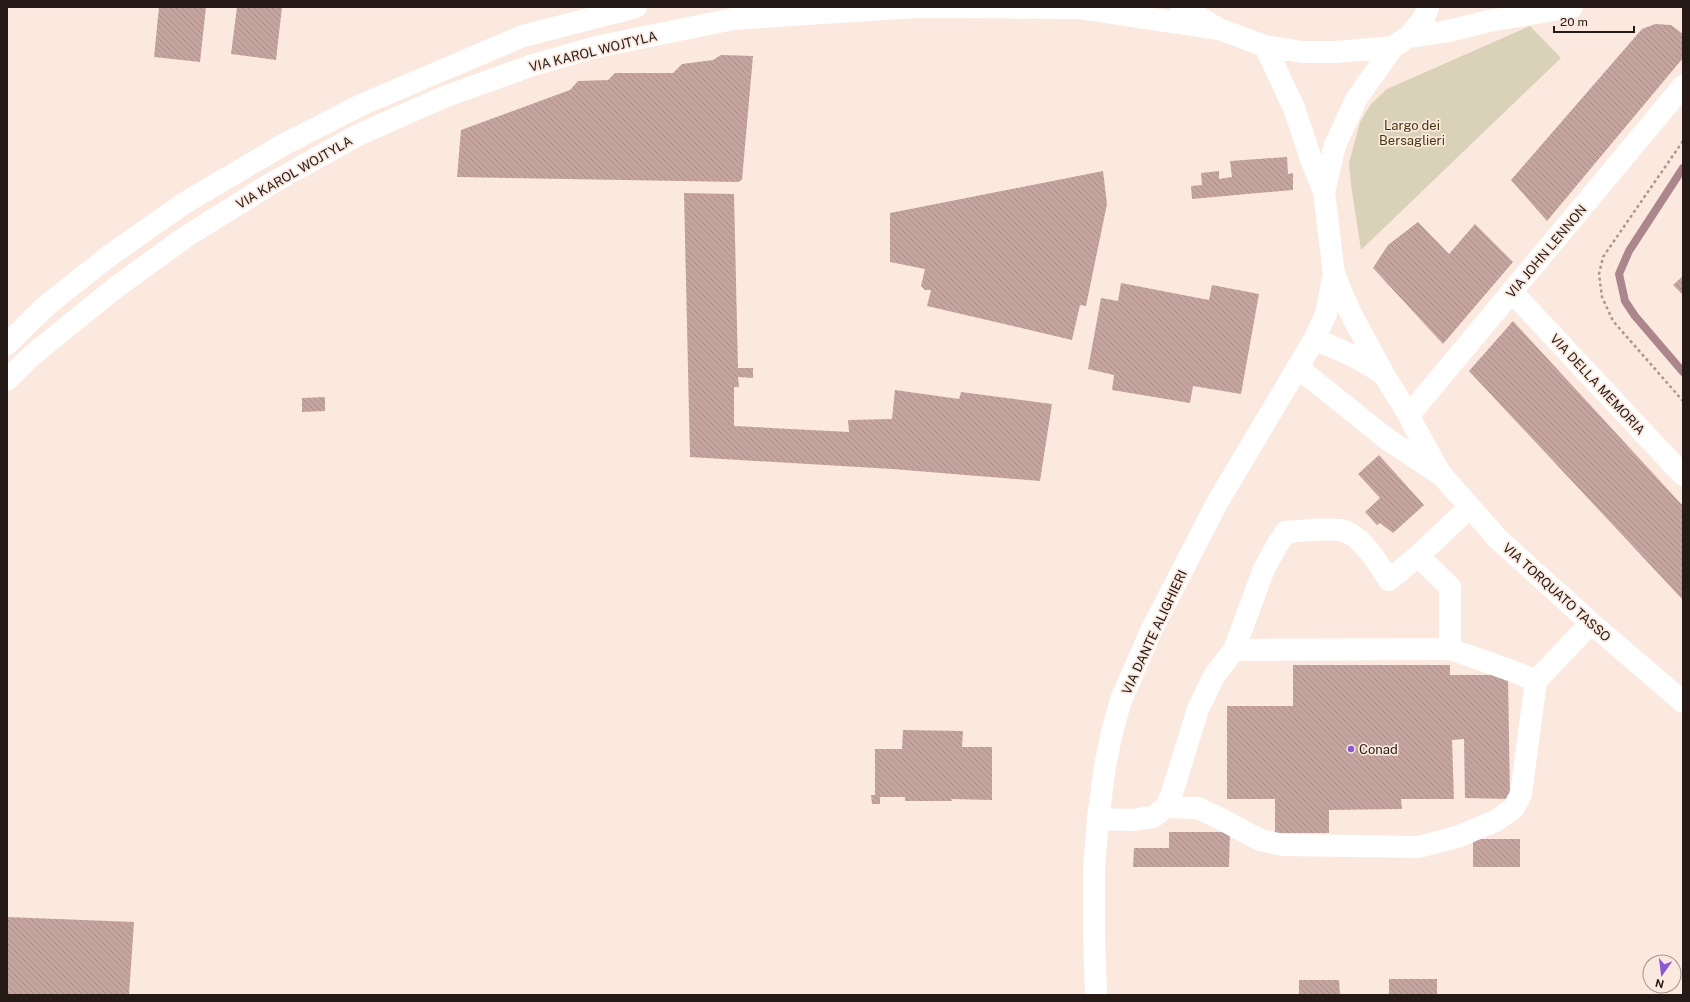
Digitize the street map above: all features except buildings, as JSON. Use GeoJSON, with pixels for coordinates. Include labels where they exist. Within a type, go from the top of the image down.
{"type":"FeatureCollection","features":[{"type":"Feature","properties":{"kind":"street","name":"VIA KAROL WOJTYLA"},"geometry":{"type":"LineString","coordinates":[[7,344],[46,306],[109,256],[183,204],[281,146],[361,105],[523,36],[636,7]]}},
{"type":"Feature","properties":{"kind":"street","name":"VIA KAROL WOJTYLA"},"geometry":{"type":"LineString","coordinates":[[7,380],[30,357],[115,288],[187,236],[272,183],[358,135],[444,98],[533,65],[596,47],[733,19],[916,7],[1080,8],[1219,29]]}},
{"type":"Feature","properties":{"kind":"street"},"geometry":{"type":"LineString","coordinates":[[1182,7],[1219,29],[1265,46],[1303,52],[1330,52],[1401,42],[1489,21],[1572,7]]}},
{"type":"Feature","properties":{"kind":"street"},"geometry":{"type":"LineString","coordinates":[[1324,192],[1335,145],[1357,98],[1401,42],[1424,18],[1428,7]]}},
{"type":"Feature","properties":{"kind":"street"},"geometry":{"type":"LineString","coordinates":[[1265,46],[1294,108],[1324,192],[1334,274],[1326,314],[1314,340],[1297,367]]}},
{"type":"Feature","properties":{"kind":"street","name":"VIA JOHN LENNON"},"geometry":{"type":"LineString","coordinates":[[1409,415],[1683,86]]}},
{"type":"Feature","properties":{"kind":"street","name":"VIA TORQUATO TASSO"},"geometry":{"type":"LineString","coordinates":[[1334,274],[1350,312],[1384,375],[1409,415],[1440,473],[1498,539],[1591,623],[1683,702]]}},
{"type":"Feature","properties":{"kind":"street","name":"VIA DELLA MEMORIA"},"geometry":{"type":"LineString","coordinates":[[1512,292],[1683,475]]}},
{"type":"Feature","properties":{"kind":"street"},"geometry":{"type":"LineString","coordinates":[[1314,340],[1336,347],[1355,356],[1384,375]]}},
{"type":"Feature","properties":{"kind":"street","name":"VIA TORQUATO TASSO"},"geometry":{"type":"LineString","coordinates":[[1297,367],[1387,439],[1440,473]]}},
{"type":"Feature","properties":{"kind":"street","name":"VIA DANTE ALIGHIERI"},"geometry":{"type":"LineString","coordinates":[[1096,995],[1094,869],[1098,819],[1105,766],[1112,732],[1121,700],[1134,669],[1217,503],[1297,367]]}},
{"type":"Feature","properties":{"kind":"street"},"geometry":{"type":"LineString","coordinates":[[1098,819],[1134,820],[1153,817],[1166,807],[1172,793],[1198,709],[1214,676],[1234,650],[1264,569],[1286,532],[1341,530],[1354,535],[1368,550],[1389,580],[1418,556],[1470,507]]}},
{"type":"Feature","properties":{"kind":"street"},"geometry":{"type":"LineString","coordinates":[[1418,556],[1450,587],[1450,649]]}},
{"type":"Feature","properties":{"kind":"street"},"geometry":{"type":"LineString","coordinates":[[1166,807],[1198,808],[1260,840],[1283,845],[1418,847],[1457,837],[1494,821],[1513,809],[1521,794],[1536,681],[1591,623]]}},
{"type":"Feature","properties":{"kind":"street"},"geometry":{"type":"LineString","coordinates":[[1234,650],[1450,649],[1536,681]]}},
{"type":"Feature","properties":{"kind":"path"},"geometry":{"type":"LineString","coordinates":[[1683,141],[1603,257],[1599,274],[1602,297],[1613,321],[1683,401]]}},
{"type":"Feature","properties":{"kind":"green space","name":"Largo dei Bersaglieri"},"geometry":{"type":"Polygon","coordinates":[[[1530,26],[1561,58],[1361,250],[1349,163],[1360,122],[1371,104],[1387,89],[1530,26]]]}},
{"type":"Feature","properties":{"kind":"waterway"},"geometry":{"type":"LineString","coordinates":[[1683,168],[1629,251],[1619,274],[1625,301],[1635,316],[1683,372]]}},
{"type":"Feature","properties":{"kind":"place","name":"Conad"},"geometry":{"type":"Point","coordinates":[1351,749]}}]}
